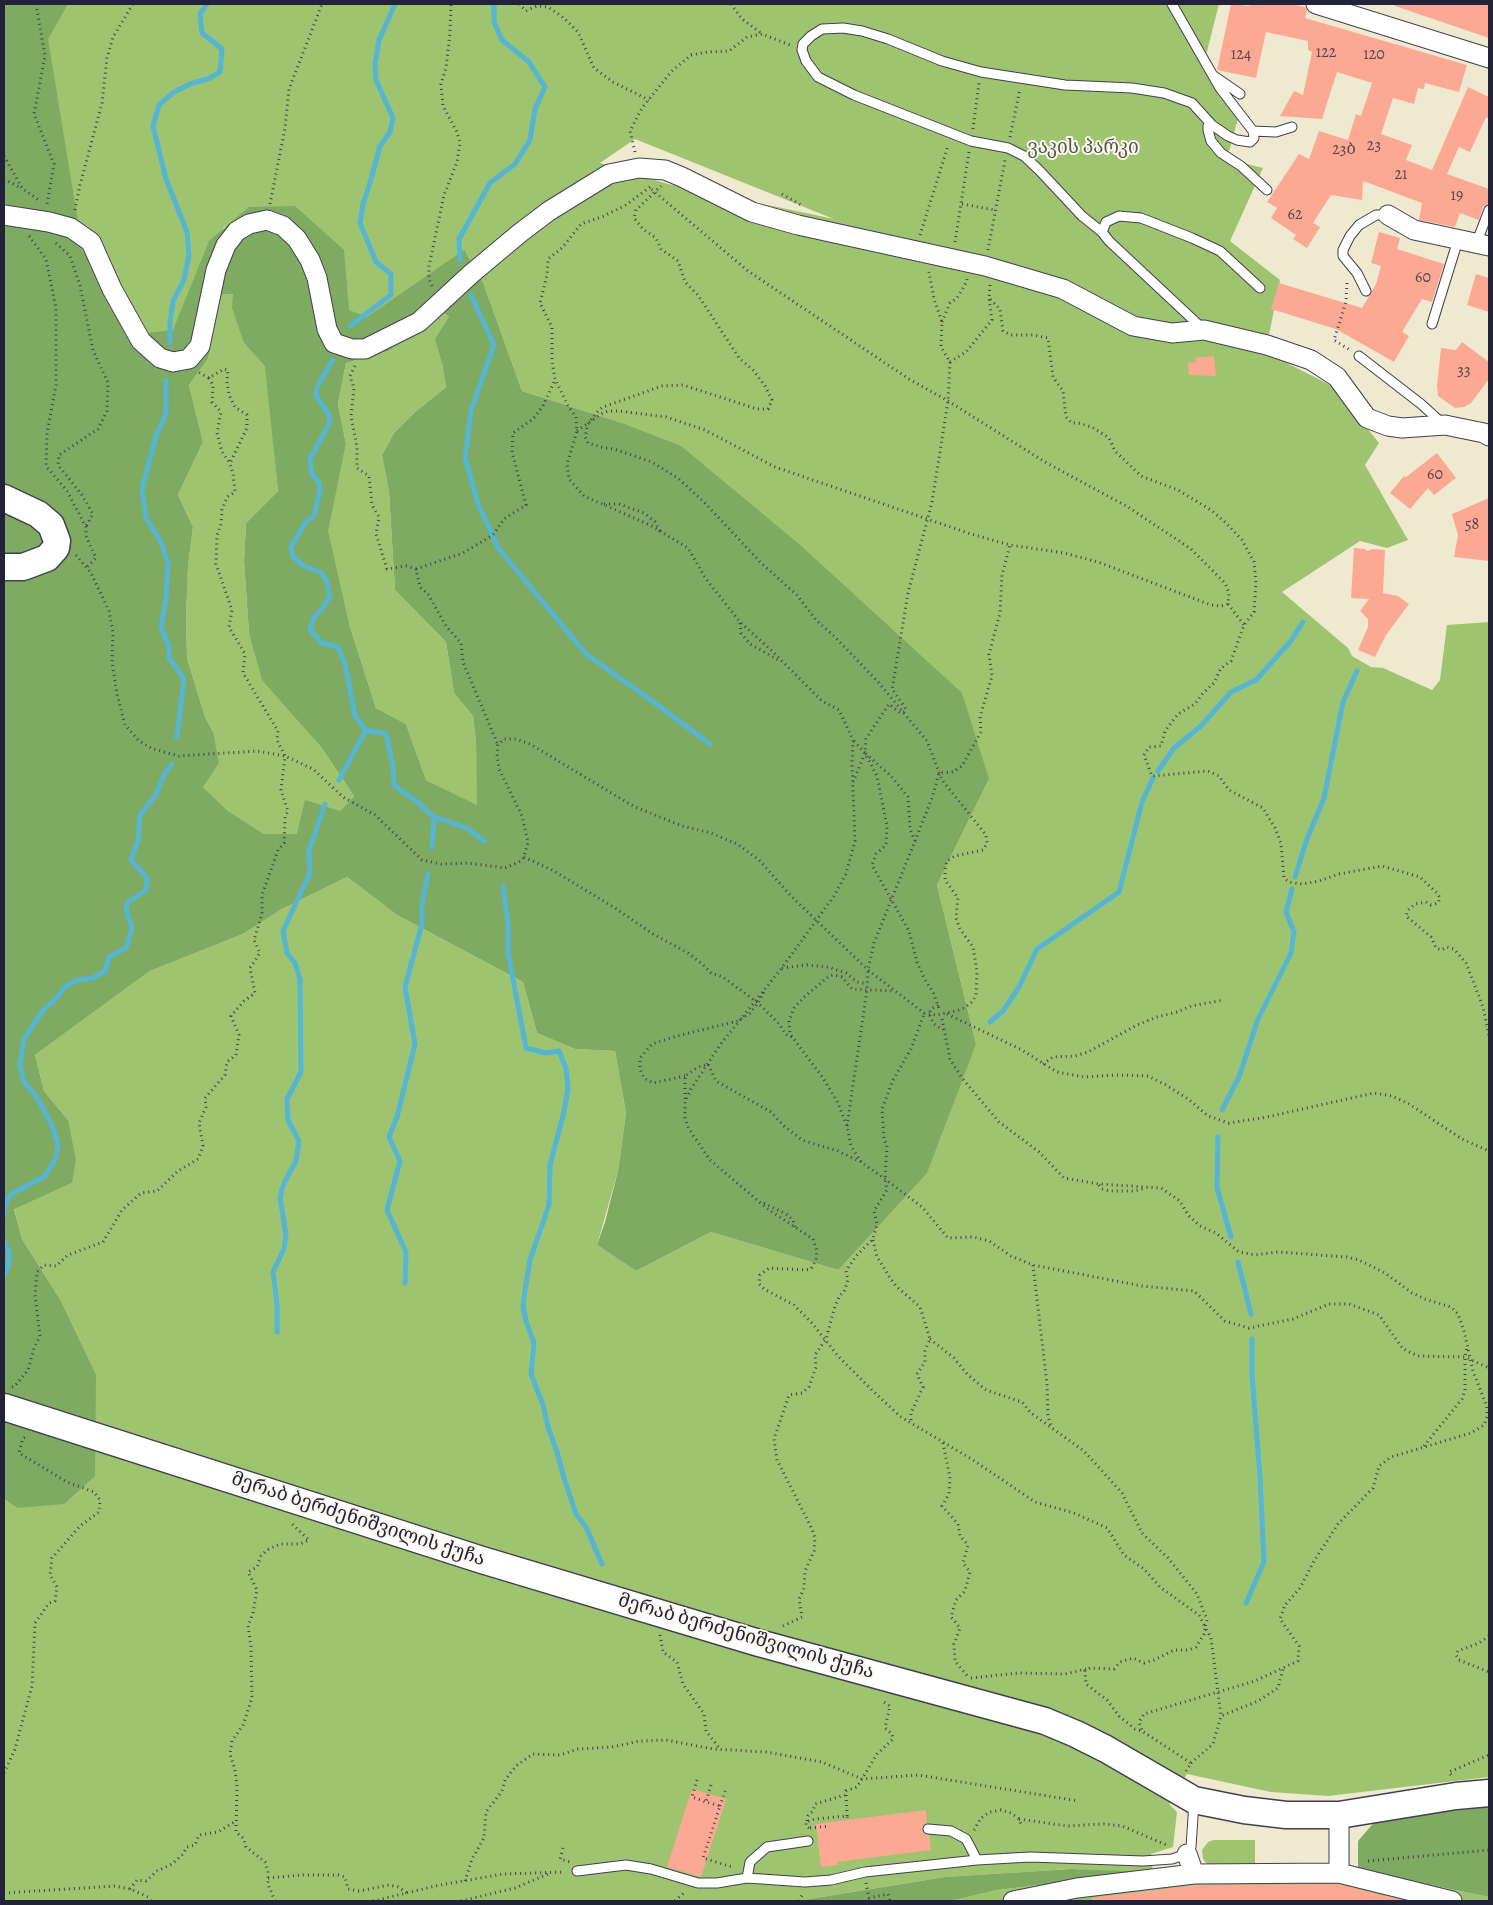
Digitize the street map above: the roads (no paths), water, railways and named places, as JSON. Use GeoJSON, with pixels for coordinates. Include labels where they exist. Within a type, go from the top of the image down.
{"type":"FeatureCollection","features":[{"type":"Feature","properties":{"kind":"street"},"geometry":{"type":"LineString","coordinates":[[1315,4],[1489,58]]}},
{"type":"Feature","properties":{"kind":"street"},"geometry":{"type":"LineString","coordinates":[[4,215],[49,222],[71,228],[91,242],[112,289],[141,341],[160,358],[173,362],[189,360],[200,346],[216,270],[226,245],[237,231],[249,224],[267,220],[283,226],[297,238],[310,260],[317,278],[327,330],[334,343],[352,349],[365,349],[419,322],[506,244],[549,211],[609,174],[639,168],[665,170],[752,212],[798,225],[991,268],[1063,289],[1134,326],[1172,333],[1204,330],[1267,345],[1311,360],[1336,378],[1367,418],[1388,426],[1402,428],[1445,425],[1484,433],[1489,436]]}},
{"type":"Feature","properties":{"kind":"street"},"geometry":{"type":"LineString","coordinates":[[1388,215],[1414,230],[1483,245]]}},
{"type":"Feature","properties":{"kind":"street"},"geometry":{"type":"LineString","coordinates":[[4,498],[38,514],[51,525],[56,536],[56,548],[48,558],[23,567],[4,567]]}},
{"type":"Feature","properties":{"kind":"street","name":"მერაბ ბერძენიშვილის ქუჩა"},"geometry":{"type":"LineString","coordinates":[[7,1397],[40,1419],[482,1560],[766,1644],[961,1686],[1027,1716],[1076,1734],[1194,1800],[1244,1810],[1286,1815],[1339,1815],[1456,1796],[1489,1793]]}},
{"type":"Feature","properties":{"kind":"street"},"geometry":{"type":"LineString","coordinates":[[1339,1815],[1339,1868]]}},
{"type":"Feature","properties":{"kind":"street"},"geometry":{"type":"LineString","coordinates":[[1184,1855],[1194,1874]]}},
{"type":"Feature","properties":{"kind":"street"},"geometry":{"type":"LineString","coordinates":[[1013,1901],[1042,1898],[1077,1888],[1194,1874],[1339,1868],[1426,1898],[1452,1901]]}},
{"type":"Feature","properties":{"kind":"lane"},"geometry":{"type":"LineString","coordinates":[[1172,4],[1220,88],[1253,131],[1254,138],[1250,142],[1243,142],[1228,136],[1212,125],[1192,103],[1164,92],[1132,88],[1020,82],[982,75],[862,30],[843,28],[822,29],[803,44],[802,50],[806,61],[818,77],[972,145],[1024,156],[1082,216],[1102,232],[1109,241],[1204,330]]}},
{"type":"Feature","properties":{"kind":"lane"},"geometry":{"type":"LineString","coordinates":[[1212,75],[1240,94]]}},
{"type":"Feature","properties":{"kind":"lane"},"geometry":{"type":"LineString","coordinates":[[1212,125],[1208,126],[1208,130],[1212,141],[1221,153],[1241,166],[1267,190]]}},
{"type":"Feature","properties":{"kind":"lane"},"geometry":{"type":"LineString","coordinates":[[1253,131],[1276,132],[1292,127]]}},
{"type":"Feature","properties":{"kind":"lane"},"geometry":{"type":"LineString","coordinates":[[1483,245],[1489,210]]}},
{"type":"Feature","properties":{"kind":"lane"},"geometry":{"type":"LineString","coordinates":[[1366,290],[1357,273],[1343,256],[1344,250],[1350,236],[1359,225],[1376,215],[1388,215]]}},
{"type":"Feature","properties":{"kind":"lane"},"geometry":{"type":"LineString","coordinates":[[1102,232],[1106,222],[1119,216],[1141,218],[1220,251],[1260,288]]}},
{"type":"Feature","properties":{"kind":"lane"},"geometry":{"type":"LineString","coordinates":[[1432,324],[1458,240]]}},
{"type":"Feature","properties":{"kind":"lane"},"geometry":{"type":"LineString","coordinates":[[1359,356],[1445,425]]}},
{"type":"Feature","properties":{"kind":"lane"},"geometry":{"type":"LineString","coordinates":[[577,1871],[626,1865],[651,1869],[698,1883],[716,1883],[747,1878],[805,1882],[831,1880],[865,1872],[978,1860],[1030,1857],[1143,1861],[1172,1859],[1184,1855],[1191,1847],[1194,1800]]}},
{"type":"Feature","properties":{"kind":"lane"},"geometry":{"type":"LineString","coordinates":[[928,1829],[951,1831],[966,1839],[978,1860]]}},
{"type":"Feature","properties":{"kind":"lane"},"geometry":{"type":"LineString","coordinates":[[747,1878],[750,1862],[766,1847],[808,1840]]}},
{"type":"Feature","properties":{"kind":"waterway"},"geometry":{"type":"LineString","coordinates":[[170,343],[173,301],[184,280],[189,255],[187,232],[166,179],[153,126],[159,105],[174,92],[190,84],[210,78],[220,72],[222,49],[202,33],[200,14],[207,4]]}},
{"type":"Feature","properties":{"kind":"waterway"},"geometry":{"type":"LineString","coordinates":[[350,326],[391,295],[391,274],[376,262],[360,223],[363,204],[380,146],[390,132],[393,118],[376,80],[375,64],[379,40],[395,4]]}},
{"type":"Feature","properties":{"kind":"waterway"},"geometry":{"type":"LineString","coordinates":[[460,260],[459,239],[490,183],[515,164],[530,140],[535,109],[545,87],[529,62],[502,40],[494,22],[494,4]]}},
{"type":"Feature","properties":{"kind":"waterway"},"geometry":{"type":"LineString","coordinates":[[471,295],[494,345],[471,411],[465,457],[478,504],[499,549],[586,654],[710,744]]}},
{"type":"Feature","properties":{"kind":"waterway"},"geometry":{"type":"LineString","coordinates":[[333,360],[317,388],[316,396],[330,416],[328,426],[310,459],[312,474],[319,482],[320,491],[314,515],[305,523],[291,547],[293,557],[304,566],[320,572],[326,579],[330,596],[322,609],[314,617],[310,630],[322,643],[338,647],[345,664],[355,716],[366,730],[386,734],[393,766],[394,785],[434,817],[467,828],[484,841]]}},
{"type":"Feature","properties":{"kind":"waterway"},"geometry":{"type":"LineString","coordinates":[[166,380],[166,413],[156,436],[142,489],[146,518],[161,542],[168,563],[166,599],[161,627],[169,647],[169,658],[184,679],[177,737]]}},
{"type":"Feature","properties":{"kind":"waterway"},"geometry":{"type":"LineString","coordinates":[[1158,771],[1174,748],[1201,726],[1231,692],[1256,680],[1290,642],[1303,622]]}},
{"type":"Feature","properties":{"kind":"waterway"},"geometry":{"type":"LineString","coordinates":[[1295,877],[1307,839],[1324,798],[1343,702],[1357,671]]}},
{"type":"Feature","properties":{"kind":"waterway"},"geometry":{"type":"LineString","coordinates":[[339,780],[366,730]]}},
{"type":"Feature","properties":{"kind":"waterway"},"geometry":{"type":"LineString","coordinates":[[4,1215],[5,1205],[10,1195],[45,1176],[55,1160],[58,1145],[53,1128],[45,1112],[36,1096],[24,1082],[20,1065],[24,1039],[44,1009],[55,1000],[65,987],[77,980],[93,978],[105,971],[109,957],[126,948],[132,928],[126,909],[128,902],[146,890],[147,878],[131,860],[138,841],[140,815],[155,796],[165,773],[172,764]]}},
{"type":"Feature","properties":{"kind":"waterway"},"geometry":{"type":"LineString","coordinates":[[990,1022],[1003,1011],[1019,987],[1037,949],[1119,892],[1142,802],[1153,778]]}},
{"type":"Feature","properties":{"kind":"waterway"},"geometry":{"type":"LineString","coordinates":[[277,1332],[277,1304],[273,1272],[284,1249],[286,1235],[280,1197],[284,1183],[296,1161],[299,1141],[288,1120],[287,1099],[301,1072],[300,979],[295,963],[287,953],[283,931],[310,873],[309,851],[325,804]]}},
{"type":"Feature","properties":{"kind":"waterway"},"geometry":{"type":"LineString","coordinates":[[432,847],[434,817]]}},
{"type":"Feature","properties":{"kind":"waterway"},"geometry":{"type":"LineString","coordinates":[[405,1283],[406,1252],[387,1210],[400,1161],[389,1137],[397,1117],[415,1044],[405,987],[422,924],[422,904],[428,874]]}},
{"type":"Feature","properties":{"kind":"waterway"},"geometry":{"type":"LineString","coordinates":[[503,886],[508,923],[508,952],[526,1048],[546,1053],[559,1051],[566,1068],[568,1088],[564,1112],[550,1165],[549,1205],[530,1260],[523,1306],[534,1343],[531,1374],[543,1405],[548,1427],[576,1514],[586,1527],[602,1564]]}},
{"type":"Feature","properties":{"kind":"waterway"},"geometry":{"type":"LineString","coordinates":[[1222,1110],[1239,1077],[1258,1019],[1291,953],[1294,932],[1286,912],[1292,889]]}},
{"type":"Feature","properties":{"kind":"waterway"},"geometry":{"type":"LineString","coordinates":[[1218,1137],[1217,1188],[1231,1237]]}},
{"type":"Feature","properties":{"kind":"waterway"},"geometry":{"type":"LineString","coordinates":[[4,1241],[9,1252],[9,1263],[4,1276]]}},
{"type":"Feature","properties":{"kind":"waterway"},"geometry":{"type":"LineString","coordinates":[[1238,1262],[1251,1314]]}},
{"type":"Feature","properties":{"kind":"waterway"},"geometry":{"type":"LineString","coordinates":[[1246,1603],[1264,1562],[1252,1375],[1252,1339]]}},
{"type":"Feature","properties":{"kind":"park label","name":"ვაკის პარკი"},"geometry":{"type":"Point","coordinates":[1083,148]}}]}
